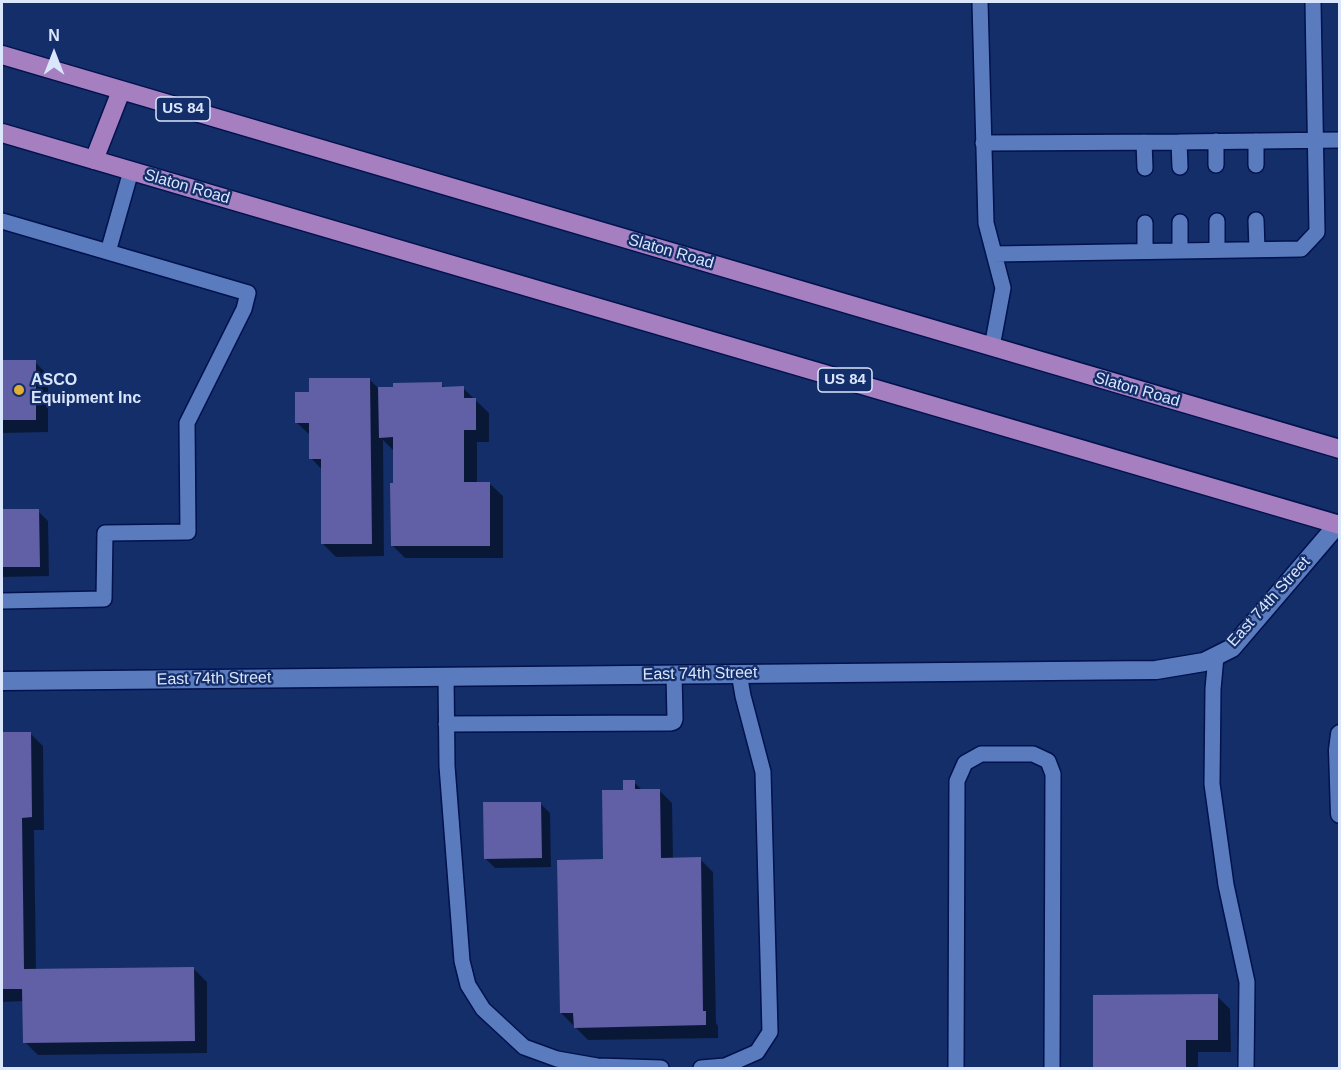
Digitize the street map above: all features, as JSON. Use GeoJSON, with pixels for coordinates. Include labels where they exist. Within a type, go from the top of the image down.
{"type":"FeatureCollection","features":[{"type":"Feature","properties":{"kind":"highway","name":"Slaton Road"},"geometry":{"type":"LineString","coordinates":[[2,55],[1340,449]]}},
{"type":"Feature","properties":{"kind":"highway"},"geometry":{"type":"LineString","coordinates":[[94,160],[121,91]]}},
{"type":"Feature","properties":{"kind":"highway","name":"Slaton Road"},"geometry":{"type":"LineString","coordinates":[[2,133],[1339,524]]}},
{"type":"Feature","properties":{"kind":"street","name":"East 74th Street"},"geometry":{"type":"LineString","coordinates":[[2,681],[1156,670],[1204,662],[1232,648],[1339,524]]}},
{"type":"Feature","properties":{"kind":"street"},"geometry":{"type":"LineString","coordinates":[[1340,734],[1338,750],[1340,814]]}},
{"type":"Feature","properties":{"kind":"lane"},"geometry":{"type":"LineString","coordinates":[[980,2],[986,222],[1003,288],[992,347]]}},
{"type":"Feature","properties":{"kind":"lane"},"geometry":{"type":"LineString","coordinates":[[994,254],[1301,249],[1317,232],[1313,2]]}},
{"type":"Feature","properties":{"kind":"lane"},"geometry":{"type":"LineString","coordinates":[[983,143],[1340,140]]}},
{"type":"Feature","properties":{"kind":"lane"},"geometry":{"type":"LineString","coordinates":[[1216,141],[1216,165]]}},
{"type":"Feature","properties":{"kind":"lane"},"geometry":{"type":"LineString","coordinates":[[1256,141],[1256,165]]}},
{"type":"Feature","properties":{"kind":"lane"},"geometry":{"type":"LineString","coordinates":[[1144,142],[1144,168]]}},
{"type":"Feature","properties":{"kind":"lane"},"geometry":{"type":"LineString","coordinates":[[1179,142],[1180,167]]}},
{"type":"Feature","properties":{"kind":"lane"},"geometry":{"type":"LineString","coordinates":[[108,252],[132,171]]}},
{"type":"Feature","properties":{"kind":"lane"},"geometry":{"type":"LineString","coordinates":[[1256,220],[1257,249]]}},
{"type":"Feature","properties":{"kind":"lane"},"geometry":{"type":"LineString","coordinates":[[2,221],[248,293],[244,309],[187,423],[188,532],[105,533],[104,599],[2,602]]}},
{"type":"Feature","properties":{"kind":"lane"},"geometry":{"type":"LineString","coordinates":[[1217,221],[1217,250]]}},
{"type":"Feature","properties":{"kind":"lane"},"geometry":{"type":"LineString","coordinates":[[1145,222],[1145,251]]}},
{"type":"Feature","properties":{"kind":"lane"},"geometry":{"type":"LineString","coordinates":[[1180,222],[1180,250]]}},
{"type":"Feature","properties":{"kind":"lane"},"geometry":{"type":"LineString","coordinates":[[1216,656],[1213,689],[1212,784],[1226,885],[1247,982],[1246,1068]]}},
{"type":"Feature","properties":{"kind":"lane"},"geometry":{"type":"LineString","coordinates":[[701,1068],[725,1066],[756,1052],[770,1032],[763,772],[739,673]]}},
{"type":"Feature","properties":{"kind":"lane"},"geometry":{"type":"LineString","coordinates":[[446,724],[671,723],[675,718],[674,674]]}},
{"type":"Feature","properties":{"kind":"lane"},"geometry":{"type":"LineString","coordinates":[[446,676],[447,766],[462,961],[468,985],[483,1009],[524,1047],[557,1059],[597,1066],[661,1068]]}},
{"type":"Feature","properties":{"kind":"lane"},"geometry":{"type":"LineString","coordinates":[[956,1068],[957,781],[965,763],[981,754],[1033,754],[1048,761],[1053,774],[1052,1068]]}},
{"type":"Feature","properties":{"kind":"building","name":"ASCO Equipment Inc"},"geometry":{"type":"Polygon","coordinates":[[[2,360],[36,360],[36,420],[2,420],[2,360]]]}},
{"type":"Feature","properties":{"kind":"building"},"geometry":{"type":"Polygon","coordinates":[[[309,378],[370,378],[372,544],[321,544],[321,459],[309,459],[309,423],[295,423],[295,392],[309,392],[309,378]]]}},
{"type":"Feature","properties":{"kind":"building"},"geometry":{"type":"Polygon","coordinates":[[[442,382],[442,387],[464,386],[464,398],[476,398],[476,430],[464,430],[464,482],[490,482],[490,546],[391,546],[390,483],[393,483],[393,437],[379,438],[378,387],[393,387],[393,383],[442,382]]]}},
{"type":"Feature","properties":{"kind":"building"},"geometry":{"type":"Polygon","coordinates":[[[2,509],[39,509],[40,567],[2,567],[2,509]]]}},
{"type":"Feature","properties":{"kind":"building"},"geometry":{"type":"Polygon","coordinates":[[[2,732],[31,732],[32,817],[22,818],[24,969],[194,967],[195,1041],[23,1043],[22,989],[2,989],[2,732]]]}},
{"type":"Feature","properties":{"kind":"building"},"geometry":{"type":"Polygon","coordinates":[[[623,780],[635,780],[635,789],[660,789],[661,858],[701,857],[703,1011],[706,1011],[706,1025],[574,1028],[573,1013],[560,1013],[557,860],[603,859],[602,790],[623,790],[623,780]]]}},
{"type":"Feature","properties":{"kind":"building"},"geometry":{"type":"Polygon","coordinates":[[[483,802],[541,802],[542,858],[484,859],[483,802]]]}},
{"type":"Feature","properties":{"kind":"building"},"geometry":{"type":"Polygon","coordinates":[[[1218,994],[1218,1040],[1186,1040],[1186,1068],[1093,1068],[1093,995],[1218,994]]]}},
{"type":"Feature","properties":{"kind":"place","name":"ASCO Equipment Inc"},"geometry":{"type":"Point","coordinates":[19,390]}}]}
